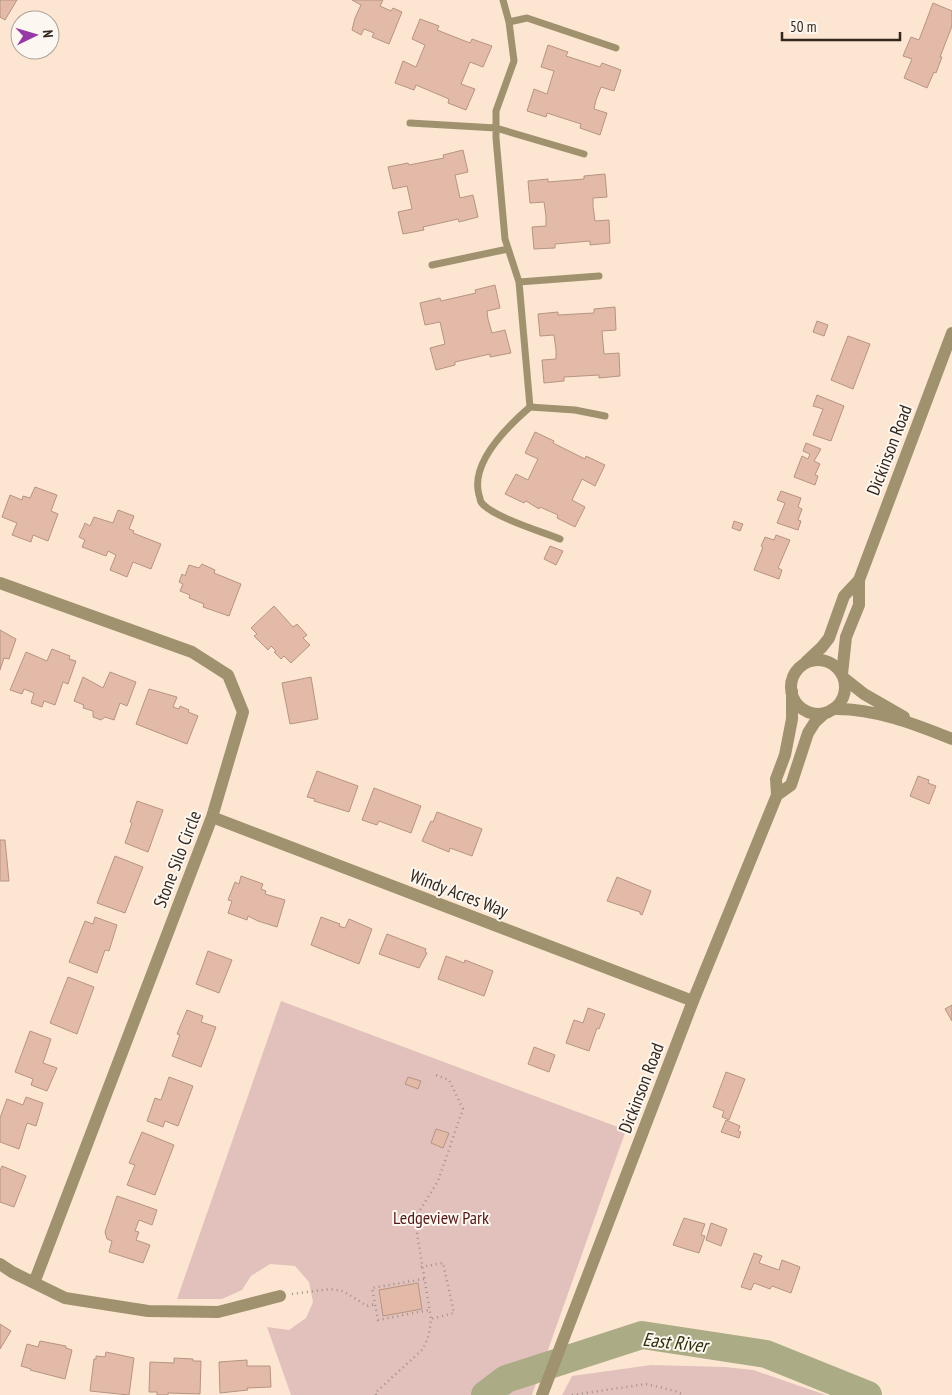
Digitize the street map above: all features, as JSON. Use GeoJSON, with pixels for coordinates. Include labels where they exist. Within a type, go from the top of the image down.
{"type":"FeatureCollection","features":[{"type":"Feature","properties":{"kind":"street","name":"Dickinson Road"},"geometry":{"type":"LineString","coordinates":[[844,677],[846,638],[858,605],[859,580],[952,333]]}},
{"type":"Feature","properties":{"kind":"street","name":"Dickinson Road"},"geometry":{"type":"LineString","coordinates":[[801,666],[829,638],[844,596],[859,580]]}},
{"type":"Feature","properties":{"kind":"street","name":"Stone Silo Circle"},"geometry":{"type":"LineString","coordinates":[[0,583],[192,652],[228,675],[243,712],[212,817],[34,1282]]}},
{"type":"Feature","properties":{"kind":"street"},"geometry":{"type":"LineString","coordinates":[[919,726],[866,712],[829,711],[816,714],[808,712],[794,699],[792,682],[795,673],[808,662],[823,660],[831,662],[844,677],[864,694],[919,726],[952,740]]}},
{"type":"Feature","properties":{"kind":"street"},"geometry":{"type":"LineString","coordinates":[[829,711],[840,704],[844,696],[844,677]]}},
{"type":"Feature","properties":{"kind":"street","name":"Dickinson Road"},"geometry":{"type":"LineString","coordinates":[[542,1395],[693,1001],[776,795],[776,779],[785,755],[792,719],[792,691]]}},
{"type":"Feature","properties":{"kind":"street","name":"Dickinson Road"},"geometry":{"type":"LineString","coordinates":[[776,795],[791,785],[808,733],[815,722],[829,711]]}},
{"type":"Feature","properties":{"kind":"street","name":"Windy Acres Way"},"geometry":{"type":"LineString","coordinates":[[212,817],[693,1001]]}},
{"type":"Feature","properties":{"kind":"street"},"geometry":{"type":"LineString","coordinates":[[0,1264],[12,1272],[65,1298],[148,1311],[218,1312],[280,1296]]}},
{"type":"Feature","properties":{"kind":"lane"},"geometry":{"type":"LineString","coordinates":[[503,0],[509,22],[514,61],[496,112],[496,128],[505,239],[519,282],[530,407]]}},
{"type":"Feature","properties":{"kind":"lane"},"geometry":{"type":"LineString","coordinates":[[509,22],[527,18],[616,48]]}},
{"type":"Feature","properties":{"kind":"lane"},"geometry":{"type":"LineString","coordinates":[[410,123],[496,128],[584,154]]}},
{"type":"Feature","properties":{"kind":"lane"},"geometry":{"type":"LineString","coordinates":[[432,265],[508,248]]}},
{"type":"Feature","properties":{"kind":"lane"},"geometry":{"type":"LineString","coordinates":[[519,282],[599,276]]}},
{"type":"Feature","properties":{"kind":"lane"},"geometry":{"type":"LineString","coordinates":[[560,539],[495,514],[481,502],[476,485],[481,468],[494,444],[509,426],[530,407],[605,416]]}},
{"type":"Feature","properties":{"kind":"path"},"geometry":{"type":"LineString","coordinates":[[371,1395],[376,1394],[423,1349],[429,1335],[431,1319],[421,1267],[417,1215],[438,1181],[463,1109],[449,1080],[434,1074]]}},
{"type":"Feature","properties":{"kind":"path"},"geometry":{"type":"LineString","coordinates":[[421,1267],[443,1263],[454,1313],[431,1319]]}},
{"type":"Feature","properties":{"kind":"path"},"geometry":{"type":"LineString","coordinates":[[424,1279],[372,1288],[378,1320],[429,1310]]}},
{"type":"Feature","properties":{"kind":"path"},"geometry":{"type":"LineString","coordinates":[[280,1296],[330,1289],[343,1291],[367,1306],[375,1304]]}},
{"type":"Feature","properties":{"kind":"path"},"geometry":{"type":"LineString","coordinates":[[572,1395],[646,1384],[684,1395]]}},
{"type":"Feature","properties":{"kind":"green space","name":"Ledgeview Park"},"geometry":{"type":"Polygon","coordinates":[[[281,1001],[626,1130],[532,1395],[291,1395],[267,1327],[289,1330],[306,1318],[313,1302],[309,1282],[295,1266],[270,1264],[251,1276],[242,1290],[222,1299],[177,1299],[281,1001]]]}},
{"type":"Feature","properties":{"kind":"green space"},"geometry":{"type":"Polygon","coordinates":[[[651,1365],[725,1367],[753,1370],[826,1395],[562,1395],[572,1376],[651,1365]]]}},
{"type":"Feature","properties":{"kind":"building"},"geometry":{"type":"Polygon","coordinates":[[[0,0],[17,0],[5,20],[0,17],[0,0]]]}},
{"type":"Feature","properties":{"kind":"building"},"geometry":{"type":"Polygon","coordinates":[[[352,0],[383,0],[380,6],[391,11],[393,8],[402,12],[389,44],[372,37],[374,33],[364,29],[361,35],[352,30],[361,5],[352,0]]]}},
{"type":"Feature","properties":{"kind":"building"},"geometry":{"type":"Polygon","coordinates":[[[933,3],[952,11],[952,26],[936,73],[934,72],[927,88],[904,78],[912,59],[903,56],[911,37],[919,40],[933,3]]]}},
{"type":"Feature","properties":{"kind":"building"},"geometry":{"type":"Polygon","coordinates":[[[420,19],[439,26],[437,30],[470,43],[472,39],[492,46],[483,67],[470,62],[461,84],[475,89],[466,110],[448,103],[449,99],[416,85],[414,90],[395,83],[403,61],[416,67],[425,45],[412,39],[420,19]]]}},
{"type":"Feature","properties":{"kind":"building"},"geometry":{"type":"Polygon","coordinates":[[[548,45],[568,52],[566,56],[600,67],[602,63],[621,70],[614,91],[601,87],[596,100],[594,109],[607,113],[600,135],[580,128],[581,124],[547,113],[546,117],[527,111],[534,89],[547,94],[554,71],[541,67],[548,45]]]}},
{"type":"Feature","properties":{"kind":"building"},"geometry":{"type":"Polygon","coordinates":[[[463,150],[468,172],[455,175],[460,198],[473,195],[478,217],[459,222],[458,219],[423,227],[424,230],[403,234],[398,212],[412,209],[407,186],[393,189],[388,167],[444,158],[443,155],[463,150]]]}},
{"type":"Feature","properties":{"kind":"building"},"geometry":{"type":"Polygon","coordinates":[[[605,174],[607,197],[593,198],[593,206],[595,221],[609,220],[610,243],[590,245],[590,241],[555,244],[555,248],[534,249],[532,227],[546,226],[546,216],[544,202],[530,203],[528,181],[548,179],[548,182],[584,179],[584,176],[605,174]]]}},
{"type":"Feature","properties":{"kind":"building"},"geometry":{"type":"Polygon","coordinates":[[[495,285],[500,308],[487,311],[488,319],[492,333],[505,330],[511,353],[490,357],[490,354],[455,362],[455,365],[436,370],[430,348],[445,344],[440,322],[425,325],[420,303],[440,298],[441,301],[476,293],[475,290],[495,285]]]}},
{"type":"Feature","properties":{"kind":"building"},"geometry":{"type":"Polygon","coordinates":[[[615,307],[616,330],[602,331],[604,354],[619,353],[620,376],[599,378],[599,375],[564,377],[564,381],[544,383],[542,360],[556,359],[556,350],[554,335],[540,336],[538,314],[558,312],[558,315],[594,313],[594,309],[615,307]]]}},
{"type":"Feature","properties":{"kind":"building"},"geometry":{"type":"Polygon","coordinates":[[[817,321],[828,325],[824,336],[813,332],[817,321]]]}},
{"type":"Feature","properties":{"kind":"building"},"geometry":{"type":"Polygon","coordinates":[[[848,336],[870,344],[853,389],[831,380],[848,336]]]}},
{"type":"Feature","properties":{"kind":"building"},"geometry":{"type":"Polygon","coordinates":[[[817,395],[844,406],[831,441],[813,435],[823,409],[813,406],[817,395]]]}},
{"type":"Feature","properties":{"kind":"building"},"geometry":{"type":"Polygon","coordinates":[[[535,432],[585,459],[586,456],[605,465],[595,486],[582,479],[572,500],[585,507],[575,527],[557,518],[558,515],[505,494],[516,474],[528,480],[538,459],[525,453],[535,432]]]}},
{"type":"Feature","properties":{"kind":"building"},"geometry":{"type":"Polygon","coordinates":[[[806,443],[821,449],[814,461],[820,464],[815,475],[818,476],[815,485],[794,477],[802,456],[808,459],[810,454],[803,451],[806,443]]]}},
{"type":"Feature","properties":{"kind":"building"},"geometry":{"type":"Polygon","coordinates":[[[35,487],[57,495],[51,511],[58,514],[48,541],[33,535],[31,542],[12,535],[17,523],[2,517],[10,495],[22,500],[23,496],[30,498],[35,487]]]}},
{"type":"Feature","properties":{"kind":"building"},"geometry":{"type":"Polygon","coordinates":[[[781,491],[801,498],[798,507],[802,509],[798,520],[801,521],[798,530],[777,523],[785,503],[777,500],[781,491]]]}},
{"type":"Feature","properties":{"kind":"building"},"geometry":{"type":"Polygon","coordinates":[[[118,510],[134,516],[129,529],[134,531],[133,533],[161,544],[151,569],[133,562],[127,577],[110,570],[116,555],[108,551],[106,556],[82,547],[85,540],[79,537],[85,523],[90,526],[94,517],[113,523],[118,510]]]}},
{"type":"Feature","properties":{"kind":"building"},"geometry":{"type":"Polygon","coordinates":[[[734,521],[743,524],[740,531],[732,528],[734,521]]]}},
{"type":"Feature","properties":{"kind":"building"},"geometry":{"type":"Polygon","coordinates":[[[776,535],[790,540],[778,568],[782,570],[779,579],[754,570],[765,537],[774,540],[776,535]]]}},
{"type":"Feature","properties":{"kind":"building"},"geometry":{"type":"Polygon","coordinates":[[[550,546],[563,551],[556,565],[544,559],[550,546]]]}},
{"type":"Feature","properties":{"kind":"building"},"geometry":{"type":"Polygon","coordinates":[[[202,564],[215,570],[214,573],[241,584],[229,616],[203,607],[204,604],[189,598],[190,595],[180,591],[183,584],[179,582],[182,574],[185,576],[189,565],[199,568],[202,564]]]}},
{"type":"Feature","properties":{"kind":"building"},"geometry":{"type":"Polygon","coordinates":[[[274,606],[293,627],[297,624],[307,635],[303,638],[310,645],[291,663],[284,656],[281,659],[271,646],[268,650],[254,636],[257,634],[251,628],[274,606]]]}},
{"type":"Feature","properties":{"kind":"building"},"geometry":{"type":"Polygon","coordinates":[[[0,630],[16,639],[9,659],[4,658],[0,670],[0,630]]]}},
{"type":"Feature","properties":{"kind":"building"},"geometry":{"type":"Polygon","coordinates":[[[52,649],[70,656],[69,659],[76,661],[68,684],[63,682],[55,705],[44,701],[42,707],[31,703],[34,693],[24,689],[22,694],[10,690],[26,652],[47,661],[52,649]]]}},
{"type":"Feature","properties":{"kind":"building"},"geometry":{"type":"Polygon","coordinates":[[[110,672],[136,682],[127,706],[120,703],[114,720],[105,717],[101,720],[93,717],[93,711],[83,708],[84,705],[74,701],[83,677],[103,688],[110,672]]]}},
{"type":"Feature","properties":{"kind":"building"},"geometry":{"type":"Polygon","coordinates":[[[311,677],[318,719],[290,724],[282,683],[311,677]]]}},
{"type":"Feature","properties":{"kind":"building"},"geometry":{"type":"Polygon","coordinates":[[[149,689],[177,697],[173,707],[179,709],[180,706],[198,716],[187,744],[136,724],[149,689]]]}},
{"type":"Feature","properties":{"kind":"building"},"geometry":{"type":"Polygon","coordinates":[[[317,771],[358,786],[349,812],[307,797],[317,771]]]}},
{"type":"Feature","properties":{"kind":"building"},"geometry":{"type":"Polygon","coordinates":[[[918,776],[929,780],[928,783],[936,786],[929,804],[910,796],[918,776]]]}},
{"type":"Feature","properties":{"kind":"building"},"geometry":{"type":"Polygon","coordinates":[[[374,788],[421,806],[411,833],[379,821],[377,825],[362,820],[374,788]]]}},
{"type":"Feature","properties":{"kind":"building"},"geometry":{"type":"Polygon","coordinates":[[[137,801],[163,810],[148,852],[125,843],[137,801]]]}},
{"type":"Feature","properties":{"kind":"building"},"geometry":{"type":"Polygon","coordinates":[[[437,812],[482,829],[472,856],[450,848],[449,852],[422,841],[437,812]]]}},
{"type":"Feature","properties":{"kind":"building"},"geometry":{"type":"Polygon","coordinates":[[[0,840],[5,840],[9,881],[0,881],[0,840]]]}},
{"type":"Feature","properties":{"kind":"building"},"geometry":{"type":"Polygon","coordinates":[[[115,856],[143,867],[125,913],[97,903],[115,856]]]}},
{"type":"Feature","properties":{"kind":"building"},"geometry":{"type":"Polygon","coordinates":[[[241,876],[263,884],[261,889],[266,891],[265,894],[285,900],[277,927],[248,916],[247,920],[228,913],[232,901],[228,900],[235,882],[239,884],[241,876]]]}},
{"type":"Feature","properties":{"kind":"building"},"geometry":{"type":"Polygon","coordinates":[[[617,877],[651,891],[642,915],[640,912],[607,901],[617,877]]]}},
{"type":"Feature","properties":{"kind":"building"},"geometry":{"type":"Polygon","coordinates":[[[95,917],[117,925],[109,951],[105,950],[97,973],[69,962],[85,921],[93,924],[95,917]]]}},
{"type":"Feature","properties":{"kind":"building"},"geometry":{"type":"Polygon","coordinates":[[[321,917],[340,924],[339,926],[345,928],[349,919],[372,929],[359,964],[311,945],[321,917]]]}},
{"type":"Feature","properties":{"kind":"building"},"geometry":{"type":"Polygon","coordinates":[[[387,934],[426,949],[425,952],[427,953],[419,968],[379,954],[387,934]]]}},
{"type":"Feature","properties":{"kind":"building"},"geometry":{"type":"Polygon","coordinates":[[[208,951],[232,960],[219,993],[196,984],[208,951]]]}},
{"type":"Feature","properties":{"kind":"building"},"geometry":{"type":"Polygon","coordinates":[[[446,956],[464,963],[465,960],[493,971],[484,996],[438,979],[446,956]]]}},
{"type":"Feature","properties":{"kind":"building"},"geometry":{"type":"Polygon","coordinates":[[[68,977],[94,987],[77,1034],[50,1023],[68,977]]]}},
{"type":"Feature","properties":{"kind":"building"},"geometry":{"type":"Polygon","coordinates":[[[952,1005],[952,1021],[945,1009],[952,1005]]]}},
{"type":"Feature","properties":{"kind":"building"},"geometry":{"type":"Polygon","coordinates":[[[588,1008],[605,1014],[599,1029],[597,1028],[589,1051],[566,1043],[574,1020],[583,1023],[588,1008]]]}},
{"type":"Feature","properties":{"kind":"building"},"geometry":{"type":"Polygon","coordinates":[[[187,1010],[203,1016],[201,1022],[216,1027],[201,1067],[172,1056],[180,1035],[177,1034],[187,1010]]]}},
{"type":"Feature","properties":{"kind":"building"},"geometry":{"type":"Polygon","coordinates":[[[30,1031],[51,1039],[43,1063],[57,1068],[47,1091],[31,1085],[33,1079],[15,1072],[30,1031]]]}},
{"type":"Feature","properties":{"kind":"building"},"geometry":{"type":"Polygon","coordinates":[[[534,1047],[555,1055],[549,1072],[528,1064],[534,1047]]]}},
{"type":"Feature","properties":{"kind":"building"},"geometry":{"type":"Polygon","coordinates":[[[726,1072],[745,1079],[729,1120],[722,1117],[724,1111],[713,1107],[726,1072]]]}},
{"type":"Feature","properties":{"kind":"building"},"geometry":{"type":"Polygon","coordinates":[[[169,1077],[193,1086],[178,1126],[165,1121],[163,1127],[147,1121],[155,1098],[161,1100],[169,1077]]]}},
{"type":"Feature","properties":{"kind":"building"},"geometry":{"type":"Polygon","coordinates":[[[408,1077],[421,1081],[418,1089],[405,1084],[408,1077]]]}},
{"type":"Feature","properties":{"kind":"building"},"geometry":{"type":"Polygon","coordinates":[[[26,1097],[43,1103],[36,1126],[27,1123],[19,1149],[0,1142],[0,1118],[7,1099],[23,1105],[26,1097]]]}},
{"type":"Feature","properties":{"kind":"building"},"geometry":{"type":"Polygon","coordinates":[[[726,1120],[740,1126],[738,1131],[741,1132],[739,1138],[721,1132],[726,1120]]]}},
{"type":"Feature","properties":{"kind":"building"},"geometry":{"type":"Polygon","coordinates":[[[436,1129],[449,1133],[443,1148],[431,1143],[436,1129]]]}},
{"type":"Feature","properties":{"kind":"building"},"geometry":{"type":"Polygon","coordinates":[[[142,1132],[174,1145],[155,1195],[127,1185],[135,1165],[129,1163],[142,1132]]]}},
{"type":"Feature","properties":{"kind":"building"},"geometry":{"type":"Polygon","coordinates":[[[2,1166],[26,1176],[14,1207],[0,1202],[0,1171],[2,1166]]]}},
{"type":"Feature","properties":{"kind":"building"},"geometry":{"type":"Polygon","coordinates":[[[117,1196],[157,1210],[152,1225],[139,1220],[135,1231],[139,1232],[136,1240],[150,1245],[143,1263],[109,1252],[112,1241],[107,1239],[105,1232],[117,1196]]]}},
{"type":"Feature","properties":{"kind":"building"},"geometry":{"type":"Polygon","coordinates":[[[684,1218],[705,1224],[701,1235],[705,1236],[699,1253],[673,1245],[684,1218]]]}},
{"type":"Feature","properties":{"kind":"building"},"geometry":{"type":"Polygon","coordinates":[[[711,1223],[727,1229],[721,1246],[706,1240],[711,1223]]]}},
{"type":"Feature","properties":{"kind":"building"},"geometry":{"type":"Polygon","coordinates":[[[754,1253],[762,1256],[759,1263],[779,1270],[782,1260],[800,1267],[791,1293],[772,1286],[770,1289],[754,1283],[751,1290],[741,1287],[754,1253]]]}},
{"type":"Feature","properties":{"kind":"building"},"geometry":{"type":"Polygon","coordinates":[[[418,1283],[422,1309],[383,1316],[379,1290],[418,1283]]]}},
{"type":"Feature","properties":{"kind":"building"},"geometry":{"type":"Polygon","coordinates":[[[0,1324],[11,1331],[0,1349],[0,1324]]]}},
{"type":"Feature","properties":{"kind":"building"},"geometry":{"type":"Polygon","coordinates":[[[40,1341],[66,1346],[66,1348],[72,1350],[65,1379],[21,1366],[27,1344],[38,1347],[40,1341]]]}},
{"type":"Feature","properties":{"kind":"building"},"geometry":{"type":"Polygon","coordinates":[[[106,1352],[134,1358],[129,1395],[90,1391],[94,1359],[96,1359],[96,1356],[105,1357],[106,1352]]]}},
{"type":"Feature","properties":{"kind":"building"},"geometry":{"type":"Polygon","coordinates":[[[174,1358],[201,1361],[200,1394],[168,1393],[168,1395],[157,1395],[157,1392],[149,1392],[150,1362],[174,1363],[174,1358]]]}},
{"type":"Feature","properties":{"kind":"building"},"geometry":{"type":"Polygon","coordinates":[[[247,1360],[247,1366],[270,1366],[271,1387],[247,1388],[248,1390],[220,1393],[219,1362],[247,1360]]]}},
{"type":"Feature","properties":{"kind":"waterway","name":"East River"},"geometry":{"type":"LineString","coordinates":[[485,1395],[506,1379],[642,1335],[766,1354],[868,1395]]}}]}
